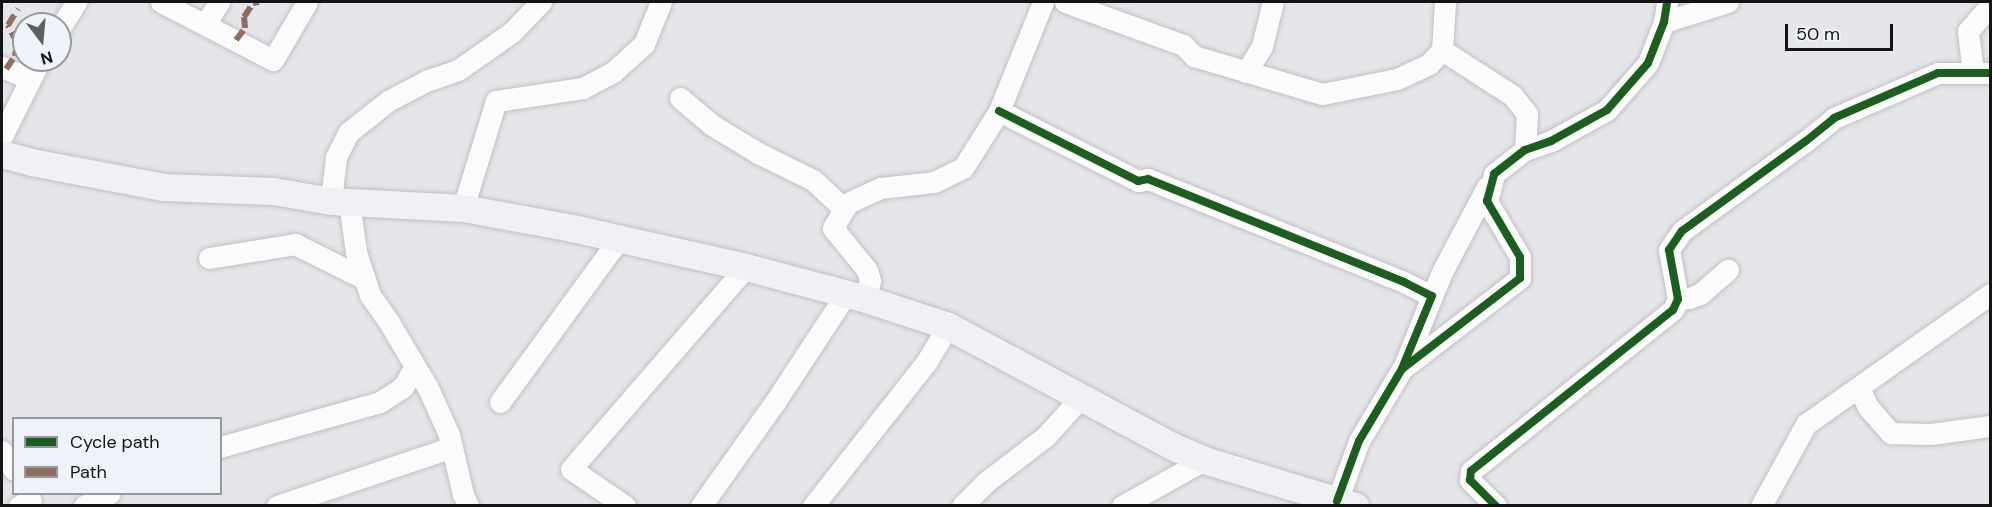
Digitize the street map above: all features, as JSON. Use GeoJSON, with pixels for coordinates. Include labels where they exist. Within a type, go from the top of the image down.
{"type":"FeatureCollection","features":[{"type":"Feature","properties":{"kind":"main road"},"geometry":{"type":"LineString","coordinates":[[2,154],[31,162],[163,187],[273,191],[340,201],[463,208],[746,267],[856,296],[948,326],[1174,447],[1204,460],[1327,501]]}},
{"type":"Feature","properties":{"kind":"street"},"geometry":{"type":"LineString","coordinates":[[161,2],[206,23],[273,60],[307,2]]}},
{"type":"Feature","properties":{"kind":"street"},"geometry":{"type":"LineString","coordinates":[[206,23],[219,2]]}},
{"type":"Feature","properties":{"kind":"street"},"geometry":{"type":"LineString","coordinates":[[468,506],[449,435],[415,366],[370,295],[340,201],[336,157],[349,132],[388,101],[426,81],[458,70],[512,32],[541,2]]}},
{"type":"Feature","properties":{"kind":"street"},"geometry":{"type":"LineString","coordinates":[[463,208],[496,101],[583,88],[613,72],[644,44],[661,2]]}},
{"type":"Feature","properties":{"kind":"street"},"geometry":{"type":"LineString","coordinates":[[700,506],[775,402],[870,280],[867,270],[833,228],[848,203],[880,188],[934,182],[963,168],[999,111],[1043,2]]}},
{"type":"Feature","properties":{"kind":"street"},"geometry":{"type":"LineString","coordinates":[[1065,2],[1183,45],[1194,56],[1322,94],[1397,79],[1429,64],[1442,50],[1445,2]]}},
{"type":"Feature","properties":{"kind":"street"},"geometry":{"type":"LineString","coordinates":[[1246,72],[1262,46],[1273,2]]}},
{"type":"Feature","properties":{"kind":"street"},"geometry":{"type":"LineString","coordinates":[[1327,501],[1359,441],[1402,369],[1443,270],[1494,174],[1525,150],[1551,141],[1607,110],[1648,63],[1665,12],[1728,2]]}},
{"type":"Feature","properties":{"kind":"street"},"geometry":{"type":"LineString","coordinates":[[1496,506],[1470,480],[1471,471],[1673,310],[1678,299],[1669,249],[1682,231],[1834,118],[1938,73],[1982,73],[1968,31],[1990,6]]}},
{"type":"Feature","properties":{"kind":"street"},"geometry":{"type":"LineString","coordinates":[[1442,50],[1513,96],[1527,114],[1525,150]]}},
{"type":"Feature","properties":{"kind":"street"},"geometry":{"type":"LineString","coordinates":[[2,67],[30,79]]}},
{"type":"Feature","properties":{"kind":"street"},"geometry":{"type":"LineString","coordinates":[[2,136],[34,72]]}},
{"type":"Feature","properties":{"kind":"street"},"geometry":{"type":"LineString","coordinates":[[680,98],[712,125],[758,153],[813,180],[844,209]]}},
{"type":"Feature","properties":{"kind":"street"},"geometry":{"type":"LineString","coordinates":[[999,111],[1138,181],[1148,179],[1404,282],[1432,296]]}},
{"type":"Feature","properties":{"kind":"street"},"geometry":{"type":"LineString","coordinates":[[1402,369],[1520,278],[1520,257],[1487,201],[1494,174]]}},
{"type":"Feature","properties":{"kind":"street"},"geometry":{"type":"LineString","coordinates":[[500,402],[619,239]]}},
{"type":"Feature","properties":{"kind":"street"},"geometry":{"type":"LineString","coordinates":[[209,258],[295,244],[365,279]]}},
{"type":"Feature","properties":{"kind":"street"},"geometry":{"type":"LineString","coordinates":[[625,506],[570,469],[746,267]]}},
{"type":"Feature","properties":{"kind":"street"},"geometry":{"type":"LineString","coordinates":[[1678,299],[1700,294],[1728,270]]}},
{"type":"Feature","properties":{"kind":"street"},"geometry":{"type":"LineString","coordinates":[[1761,506],[1806,424],[1990,294]]}},
{"type":"Feature","properties":{"kind":"street"},"geometry":{"type":"LineString","coordinates":[[813,506],[927,361],[948,326]]}},
{"type":"Feature","properties":{"kind":"street"},"geometry":{"type":"LineString","coordinates":[[222,446],[380,402],[403,387],[415,366]]}},
{"type":"Feature","properties":{"kind":"street"},"geometry":{"type":"LineString","coordinates":[[1859,388],[1868,407],[1891,433],[1930,434],[1990,426]]}},
{"type":"Feature","properties":{"kind":"street"},"geometry":{"type":"LineString","coordinates":[[962,506],[986,482],[1046,436],[1082,396]]}},
{"type":"Feature","properties":{"kind":"street"},"geometry":{"type":"LineString","coordinates":[[277,506],[452,447]]}},
{"type":"Feature","properties":{"kind":"street"},"geometry":{"type":"LineString","coordinates":[[2,451],[12,467]]}},
{"type":"Feature","properties":{"kind":"street"},"geometry":{"type":"LineString","coordinates":[[1122,506],[1204,460]]}},
{"type":"Feature","properties":{"kind":"street"},"geometry":{"type":"LineString","coordinates":[[84,506],[107,495]]}},
{"type":"Feature","properties":{"kind":"marked path"},"geometry":{"type":"LineString","coordinates":[[236,40],[245,28],[244,17],[253,3],[259,2]]}},
{"type":"Feature","properties":{"kind":"marked path"},"geometry":{"type":"LineString","coordinates":[[6,69],[15,56],[17,43],[8,25],[18,9]]}},
{"type":"Feature","properties":{"kind":"cycle path"},"geometry":{"type":"LineString","coordinates":[[1337,501],[1359,441],[1402,369],[1520,278],[1520,257],[1487,201],[1494,174],[1525,150],[1551,141],[1607,110],[1648,63],[1664,22],[1667,2]]}},
{"type":"Feature","properties":{"kind":"cycle path"},"geometry":{"type":"LineString","coordinates":[[1496,506],[1470,480],[1471,471],[1673,310],[1678,299],[1669,250],[1682,231],[1834,118],[1938,73],[1990,73]]}},
{"type":"Feature","properties":{"kind":"cycle path"},"geometry":{"type":"LineString","coordinates":[[999,111],[1138,181],[1148,179],[1404,282],[1432,296],[1403,366]]}}]}
